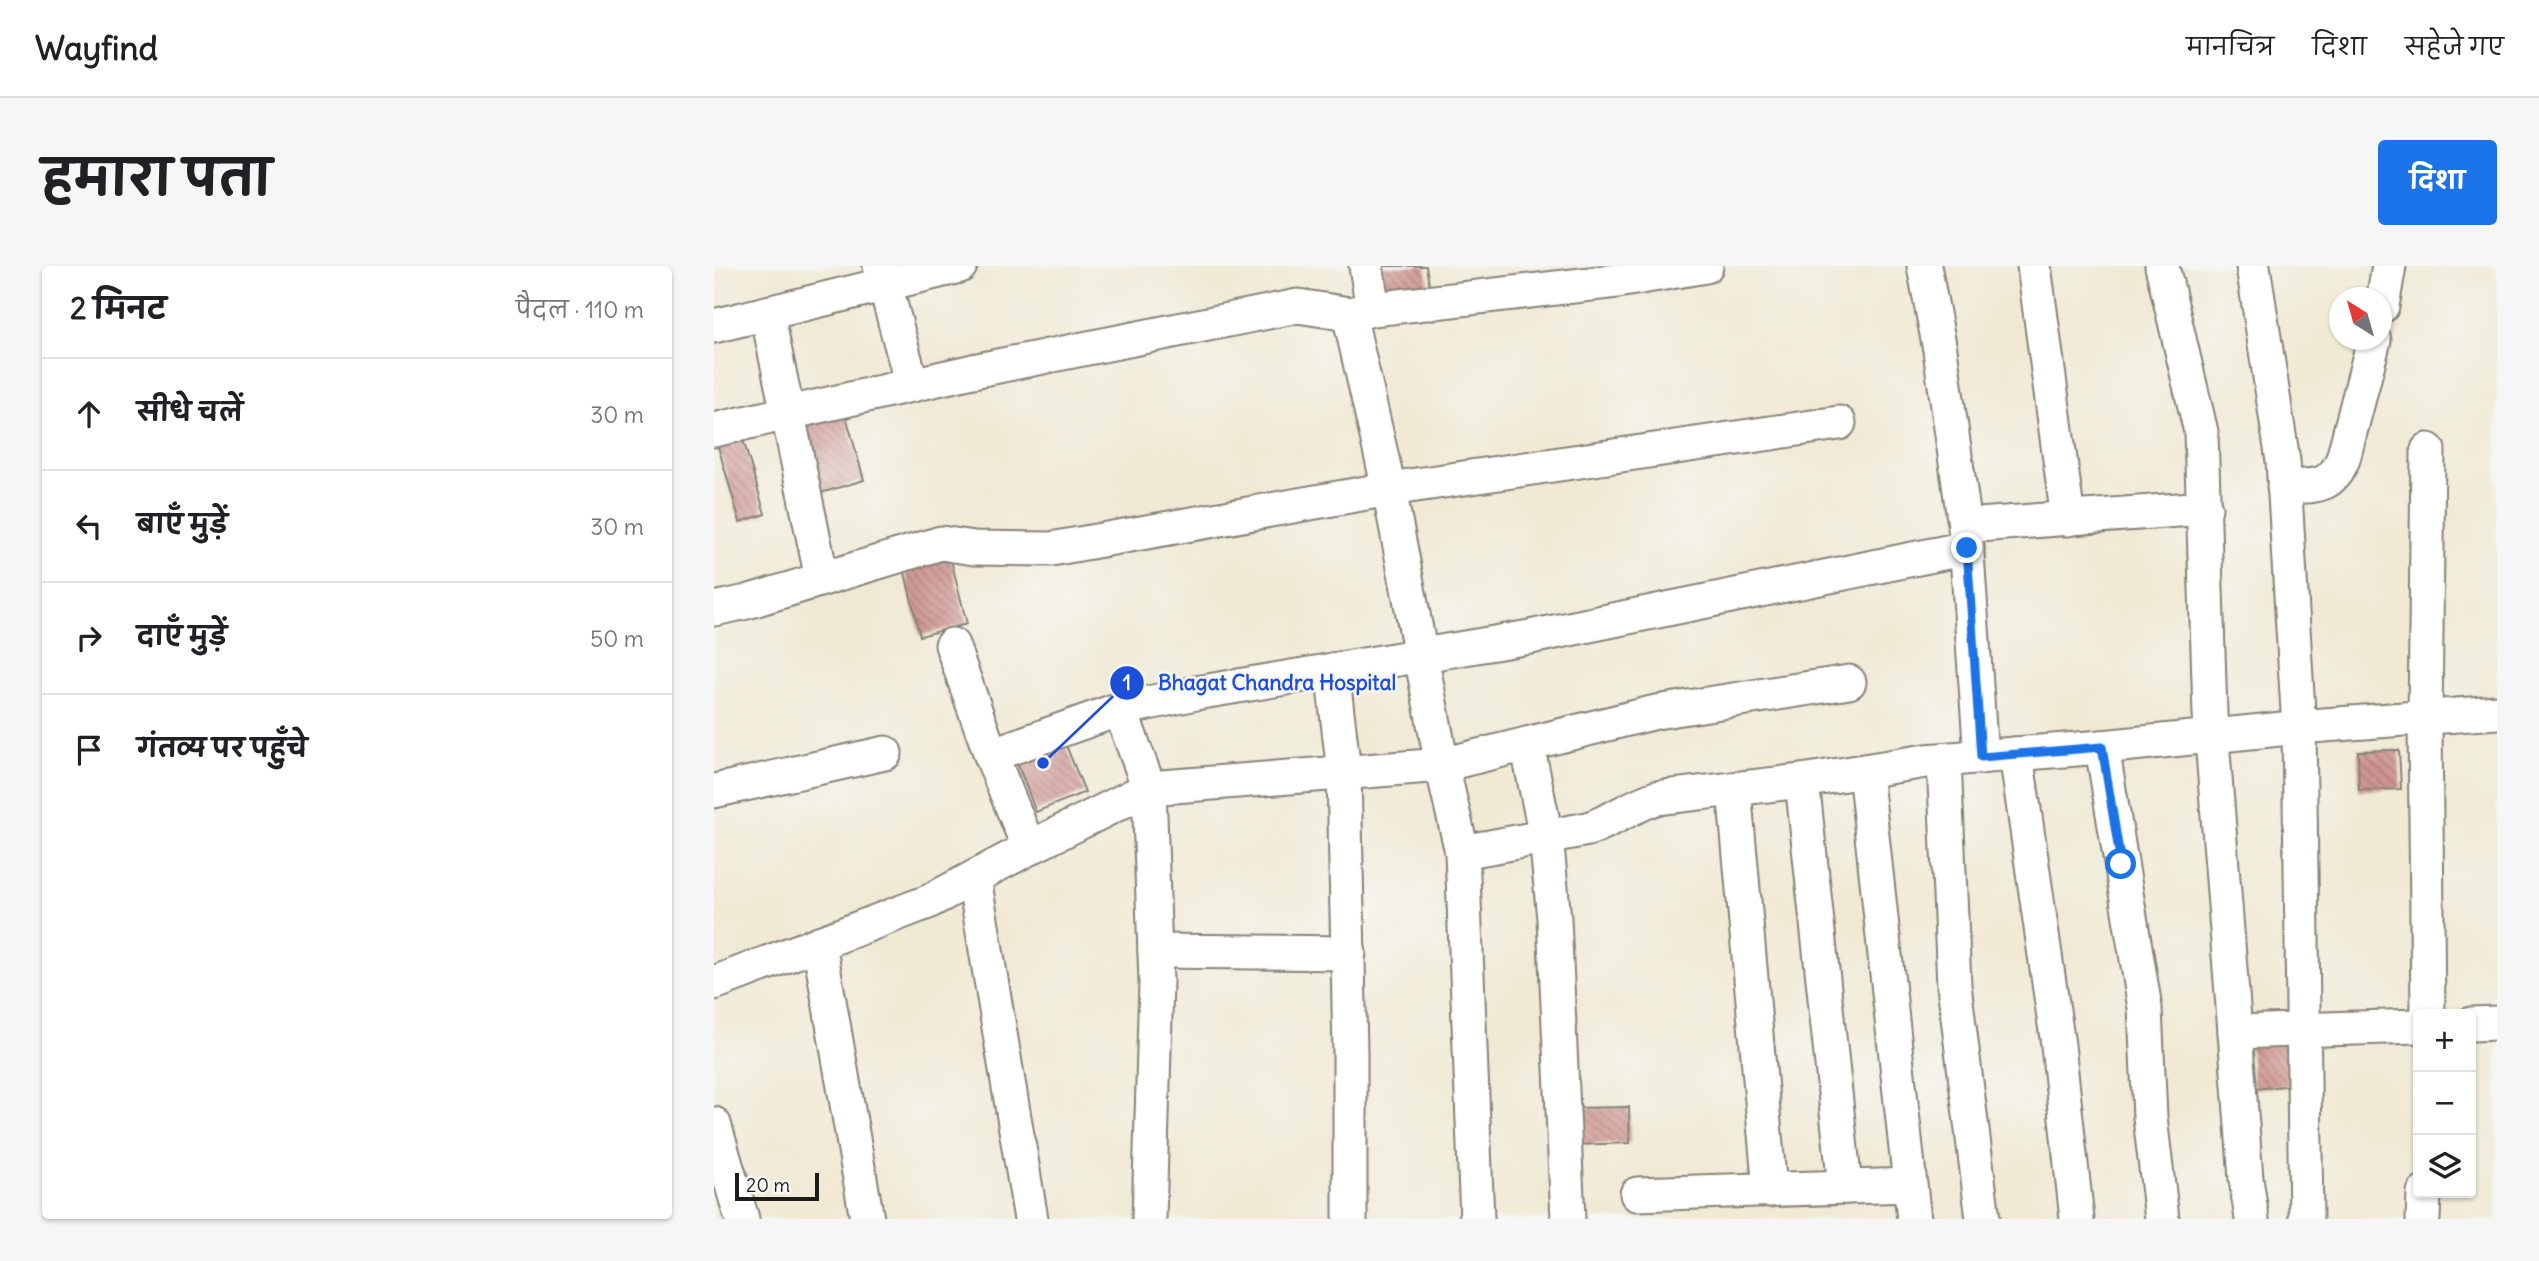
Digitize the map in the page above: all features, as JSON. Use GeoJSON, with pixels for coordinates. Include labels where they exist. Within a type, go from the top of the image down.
{"type":"FeatureCollection","features":[{"type":"Feature","properties":{"kind":"street"},"geometry":{"type":"LineString","coordinates":[[714,326],[767,313],[883,275],[960,266]]}},
{"type":"Feature","properties":{"kind":"street"},"geometry":{"type":"LineString","coordinates":[[1366,266],[1361,311],[1388,489],[1442,765],[1462,852],[1477,1219]]}},
{"type":"Feature","properties":{"kind":"street"},"geometry":{"type":"LineString","coordinates":[[714,430],[912,385],[1297,306],[1361,311],[1617,281],[1703,266]]}},
{"type":"Feature","properties":{"kind":"street"},"geometry":{"type":"LineString","coordinates":[[1924,266],[1940,350],[1966,537],[1981,757]]}},
{"type":"Feature","properties":{"kind":"street"},"geometry":{"type":"LineString","coordinates":[[2034,266],[2068,519]]}},
{"type":"Feature","properties":{"kind":"street"},"geometry":{"type":"LineString","coordinates":[[2162,266],[2201,432],[2212,736],[2246,1179],[2252,1219]]}},
{"type":"Feature","properties":{"kind":"street"},"geometry":{"type":"LineString","coordinates":[[2253,266],[2283,461],[2299,728],[2305,1219]]}},
{"type":"Feature","properties":{"kind":"street"},"geometry":{"type":"LineString","coordinates":[[2385,287],[2389,266]]}},
{"type":"Feature","properties":{"kind":"street"},"geometry":{"type":"LineString","coordinates":[[883,275],[912,385]]}},
{"type":"Feature","properties":{"kind":"street"},"geometry":{"type":"LineString","coordinates":[[767,313],[822,579]]}},
{"type":"Feature","properties":{"kind":"street"},"geometry":{"type":"LineString","coordinates":[[2284,487],[2313,485],[2328,481],[2337,474],[2371,350]]}},
{"type":"Feature","properties":{"kind":"street"},"geometry":{"type":"LineString","coordinates":[[714,609],[941,543],[974,548],[1051,550],[1388,489],[1839,423]]}},
{"type":"Feature","properties":{"kind":"street"},"geometry":{"type":"LineString","coordinates":[[2428,450],[2428,1009]]}},
{"type":"Feature","properties":{"kind":"street"},"geometry":{"type":"LineString","coordinates":[[991,755],[1120,709],[1530,637],[1966,537],[2068,519],[2204,508]]}},
{"type":"Feature","properties":{"kind":"street"},"geometry":{"type":"LineString","coordinates":[[952,645],[991,755],[1029,848]]}},
{"type":"Feature","properties":{"kind":"street"},"geometry":{"type":"LineString","coordinates":[[1332,670],[1345,772],[1350,1219]]}},
{"type":"Feature","properties":{"kind":"street"},"geometry":{"type":"LineString","coordinates":[[714,983],[928,902],[1149,788],[1442,765],[1656,712],[1849,682]]}},
{"type":"Feature","properties":{"kind":"street"},"geometry":{"type":"LineString","coordinates":[[1120,709],[1149,788],[1156,982],[1149,1219]]}},
{"type":"Feature","properties":{"kind":"street"},"geometry":{"type":"LineString","coordinates":[[1462,852],[1597,826],[1639,804],[1656,799],[1944,760],[2497,712]]}},
{"type":"Feature","properties":{"kind":"street"},"geometry":{"type":"LineString","coordinates":[[1527,744],[1546,836],[1555,919],[1568,1219]]}},
{"type":"Feature","properties":{"kind":"street"},"geometry":{"type":"LineString","coordinates":[[2102,747],[2145,1008],[2150,1117],[2162,1219]]}},
{"type":"Feature","properties":{"kind":"street"},"geometry":{"type":"LineString","coordinates":[[714,792],[885,753]]}},
{"type":"Feature","properties":{"kind":"street"},"geometry":{"type":"LineString","coordinates":[[2016,754],[2058,1045],[2077,1219]]}},
{"type":"Feature","properties":{"kind":"street"},"geometry":{"type":"LineString","coordinates":[[1944,760],[1954,985],[1983,1219]]}},
{"type":"Feature","properties":{"kind":"street"},"geometry":{"type":"LineString","coordinates":[[1865,771],[1914,1219]]}},
{"type":"Feature","properties":{"kind":"street"},"geometry":{"type":"LineString","coordinates":[[1802,781],[1845,1187]]}},
{"type":"Feature","properties":{"kind":"street"},"geometry":{"type":"LineString","coordinates":[[1734,789],[1770,1189]]}},
{"type":"Feature","properties":{"kind":"street"},"geometry":{"type":"LineString","coordinates":[[974,878],[1031,1219]]}},
{"type":"Feature","properties":{"kind":"street"},"geometry":{"type":"LineString","coordinates":[[819,943],[867,1219]]}},
{"type":"Feature","properties":{"kind":"street"},"geometry":{"type":"LineString","coordinates":[[1155,951],[1349,953]]}},
{"type":"Feature","properties":{"kind":"street"},"geometry":{"type":"LineString","coordinates":[[2476,1024],[2497,1023]]}},
{"type":"Feature","properties":{"kind":"street"},"geometry":{"type":"LineString","coordinates":[[2235,1032],[2413,1026]]}},
{"type":"Feature","properties":{"kind":"street"},"geometry":{"type":"LineString","coordinates":[[714,1124],[742,1219]]}},
{"type":"Feature","properties":{"kind":"street"},"geometry":{"type":"LineString","coordinates":[[1637,1194],[1910,1185]]}},
{"type":"Feature","properties":{"kind":"street"},"geometry":{"type":"LineString","coordinates":[[2423,1219],[2424,1198]]}},
{"type":"Feature","properties":{"kind":"building"},"geometry":{"type":"Polygon","coordinates":[[[1377,266],[1426,266],[1430,291],[1382,299],[1377,266]]]}},
{"type":"Feature","properties":{"kind":"building"},"geometry":{"type":"Polygon","coordinates":[[[844,409],[864,480],[814,495],[794,423],[844,409]]]}},
{"type":"Feature","properties":{"kind":"building"},"geometry":{"type":"Polygon","coordinates":[[[742,436],[765,514],[740,522],[717,443],[742,436]]]}},
{"type":"Feature","properties":{"kind":"building"},"geometry":{"type":"Polygon","coordinates":[[[949,552],[967,624],[920,636],[903,564],[949,552]]]}},
{"type":"Feature","properties":{"kind":"building"},"geometry":{"type":"Polygon","coordinates":[[[1061,733],[1085,792],[1036,812],[1013,752],[1061,733]]]}},
{"type":"Feature","properties":{"kind":"building"},"geometry":{"type":"Polygon","coordinates":[[[2399,750],[2401,789],[2359,790],[2358,751],[2399,750]]]}},
{"type":"Feature","properties":{"kind":"building"},"geometry":{"type":"Polygon","coordinates":[[[2293,1033],[2297,1085],[2253,1089],[2249,1037],[2293,1033]]]}},
{"type":"Feature","properties":{"kind":"building"},"geometry":{"type":"Polygon","coordinates":[[[1629,1107],[1630,1143],[1574,1145],[1574,1108],[1629,1107]]]}},
{"type":"Feature","properties":{"kind":"place","name":"Bhagat Chandra Hospital"},"geometry":{"type":"Point","coordinates":[1043,763]}},
{"type":"Feature","properties":{"kind":"route"},"geometry":{"type":"LineString","coordinates":[[1967,548],[1981,757],[2102,747],[2121,864]]}}]}
